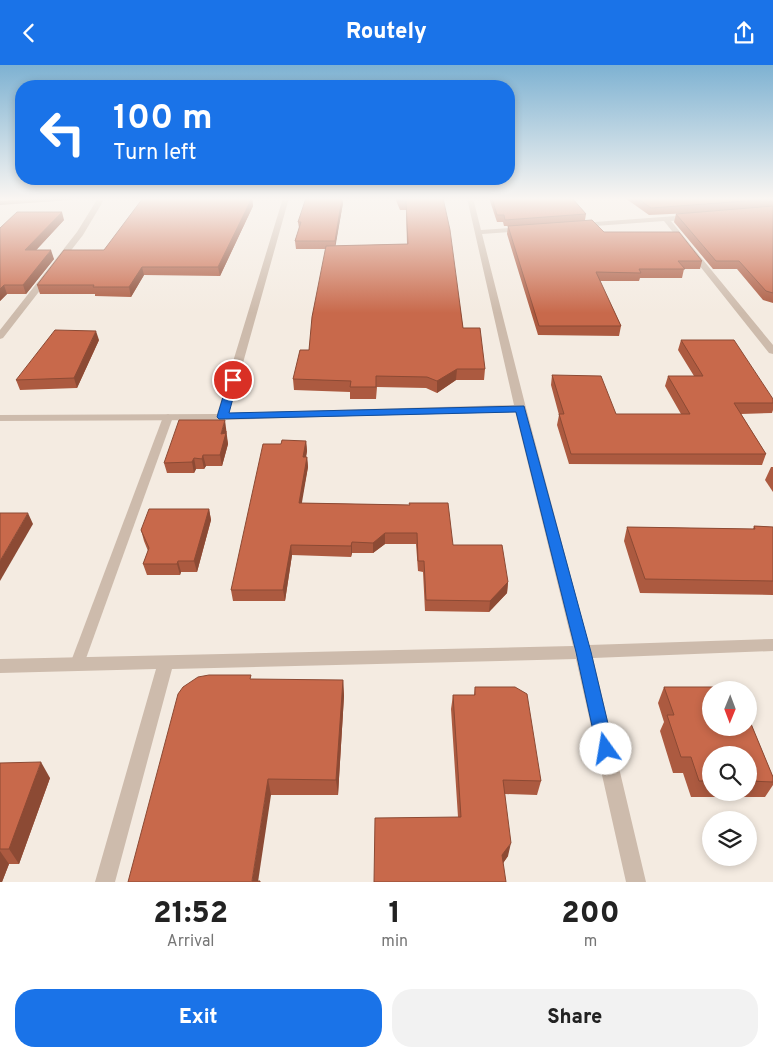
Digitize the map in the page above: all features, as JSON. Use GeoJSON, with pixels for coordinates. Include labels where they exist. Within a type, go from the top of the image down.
{"type":"FeatureCollection","features":[{"type":"Feature","properties":{"kind":"street"},"geometry":{"type":"LineString","coordinates":[[0,335],[78,236]]}},
{"type":"Feature","properties":{"kind":"street"},"geometry":{"type":"LineString","coordinates":[[222,417],[275,236]]}},
{"type":"Feature","properties":{"kind":"street"},"geometry":{"type":"LineString","coordinates":[[479,236],[520,408],[584,652],[636,882]]}},
{"type":"Feature","properties":{"kind":"street"},"geometry":{"type":"LineString","coordinates":[[680,236],[773,351]]}},
{"type":"Feature","properties":{"kind":"street"},"geometry":{"type":"LineString","coordinates":[[0,419],[222,417],[520,408]]}},
{"type":"Feature","properties":{"kind":"street"},"geometry":{"type":"LineString","coordinates":[[0,666],[584,652],[773,645]]}},
{"type":"Feature","properties":{"kind":"street"},"geometry":{"type":"LineString","coordinates":[[104,882],[166,663]]}},
{"type":"Feature","properties":{"kind":"lane"},"geometry":{"type":"LineString","coordinates":[[77,664],[168,417]]}},
{"type":"Feature","properties":{"kind":"building"},"geometry":{"type":"Polygon","coordinates":[[[0,236],[39,236],[25,250],[51,250],[23,285],[4,285],[0,289],[0,236]]]}},
{"type":"Feature","properties":{"kind":"building"},"geometry":{"type":"Polygon","coordinates":[[[114,236],[233,236],[218,267],[142,267],[129,287],[37,285],[64,250],[104,250],[114,236]]]}},
{"type":"Feature","properties":{"kind":"building"},"geometry":{"type":"Polygon","coordinates":[[[297,236],[336,236],[335,241],[295,241],[297,236]]]}},
{"type":"Feature","properties":{"kind":"building"},"geometry":{"type":"Polygon","coordinates":[[[408,236],[451,236],[463,328],[480,328],[485,369],[457,369],[437,381],[427,377],[376,376],[376,387],[350,387],[351,381],[293,379],[300,350],[309,350],[312,317],[326,246],[408,244],[408,236]]]}},
{"type":"Feature","properties":{"kind":"building"},"geometry":{"type":"Polygon","coordinates":[[[511,236],[682,236],[702,261],[678,261],[685,269],[639,269],[641,273],[596,272],[621,326],[539,326],[511,236]]]}},
{"type":"Feature","properties":{"kind":"building"},"geometry":{"type":"Polygon","coordinates":[[[695,236],[773,236],[773,293],[766,291],[739,261],[716,261],[695,236]]]}},
{"type":"Feature","properties":{"kind":"building"},"geometry":{"type":"Polygon","coordinates":[[[55,330],[96,331],[74,378],[16,380],[55,330]]]}},
{"type":"Feature","properties":{"kind":"building"},"geometry":{"type":"Polygon","coordinates":[[[681,340],[734,340],[773,399],[773,403],[734,403],[766,454],[571,454],[559,414],[564,414],[552,375],[601,376],[616,414],[690,414],[668,376],[703,376],[681,340]]]}},
{"type":"Feature","properties":{"kind":"building"},"geometry":{"type":"Polygon","coordinates":[[[179,420],[225,420],[221,434],[226,433],[220,455],[203,455],[202,459],[194,458],[192,462],[164,463],[179,420]]]}},
{"type":"Feature","properties":{"kind":"building"},"geometry":{"type":"Polygon","coordinates":[[[282,440],[306,441],[303,457],[307,457],[299,503],[410,505],[409,503],[448,503],[453,545],[502,545],[508,582],[490,601],[426,600],[424,561],[418,561],[417,533],[385,533],[373,543],[352,542],[351,546],[291,545],[283,590],[231,590],[263,444],[281,444],[282,440]]]}},
{"type":"Feature","properties":{"kind":"building"},"geometry":{"type":"Polygon","coordinates":[[[149,509],[209,509],[194,561],[178,561],[177,564],[143,564],[149,548],[141,530],[149,509]]]}},
{"type":"Feature","properties":{"kind":"building"},"geometry":{"type":"Polygon","coordinates":[[[0,513],[28,513],[0,561],[0,513]]]}},
{"type":"Feature","properties":{"kind":"building"},"geometry":{"type":"Polygon","coordinates":[[[754,526],[773,527],[773,581],[645,579],[627,527],[755,529],[754,526]]]}},
{"type":"Feature","properties":{"kind":"building"},"geometry":{"type":"Polygon","coordinates":[[[209,675],[251,675],[250,679],[343,680],[336,780],[268,779],[252,881],[260,882],[128,882],[178,694],[183,687],[198,677],[209,675]]]}},
{"type":"Feature","properties":{"kind":"building"},"geometry":{"type":"Polygon","coordinates":[[[475,687],[515,687],[527,694],[541,781],[503,780],[511,843],[502,855],[506,882],[374,882],[375,818],[461,817],[453,695],[475,695],[475,687]]]}},
{"type":"Feature","properties":{"kind":"building"},"geometry":{"type":"Polygon","coordinates":[[[664,687],[702,687],[702,736],[756,736],[773,777],[773,782],[757,781],[757,746],[702,746],[702,781],[699,781],[691,757],[681,757],[667,715],[674,715],[664,687]]]}},
{"type":"Feature","properties":{"kind":"building"},"geometry":{"type":"Polygon","coordinates":[[[41,762],[9,849],[0,849],[0,763],[41,762]]]}},
{"type":"Feature","properties":{"kind":"route"},"geometry":{"type":"LineString","coordinates":[[233,380],[222,417],[520,408],[584,652],[606,749]]}}]}
